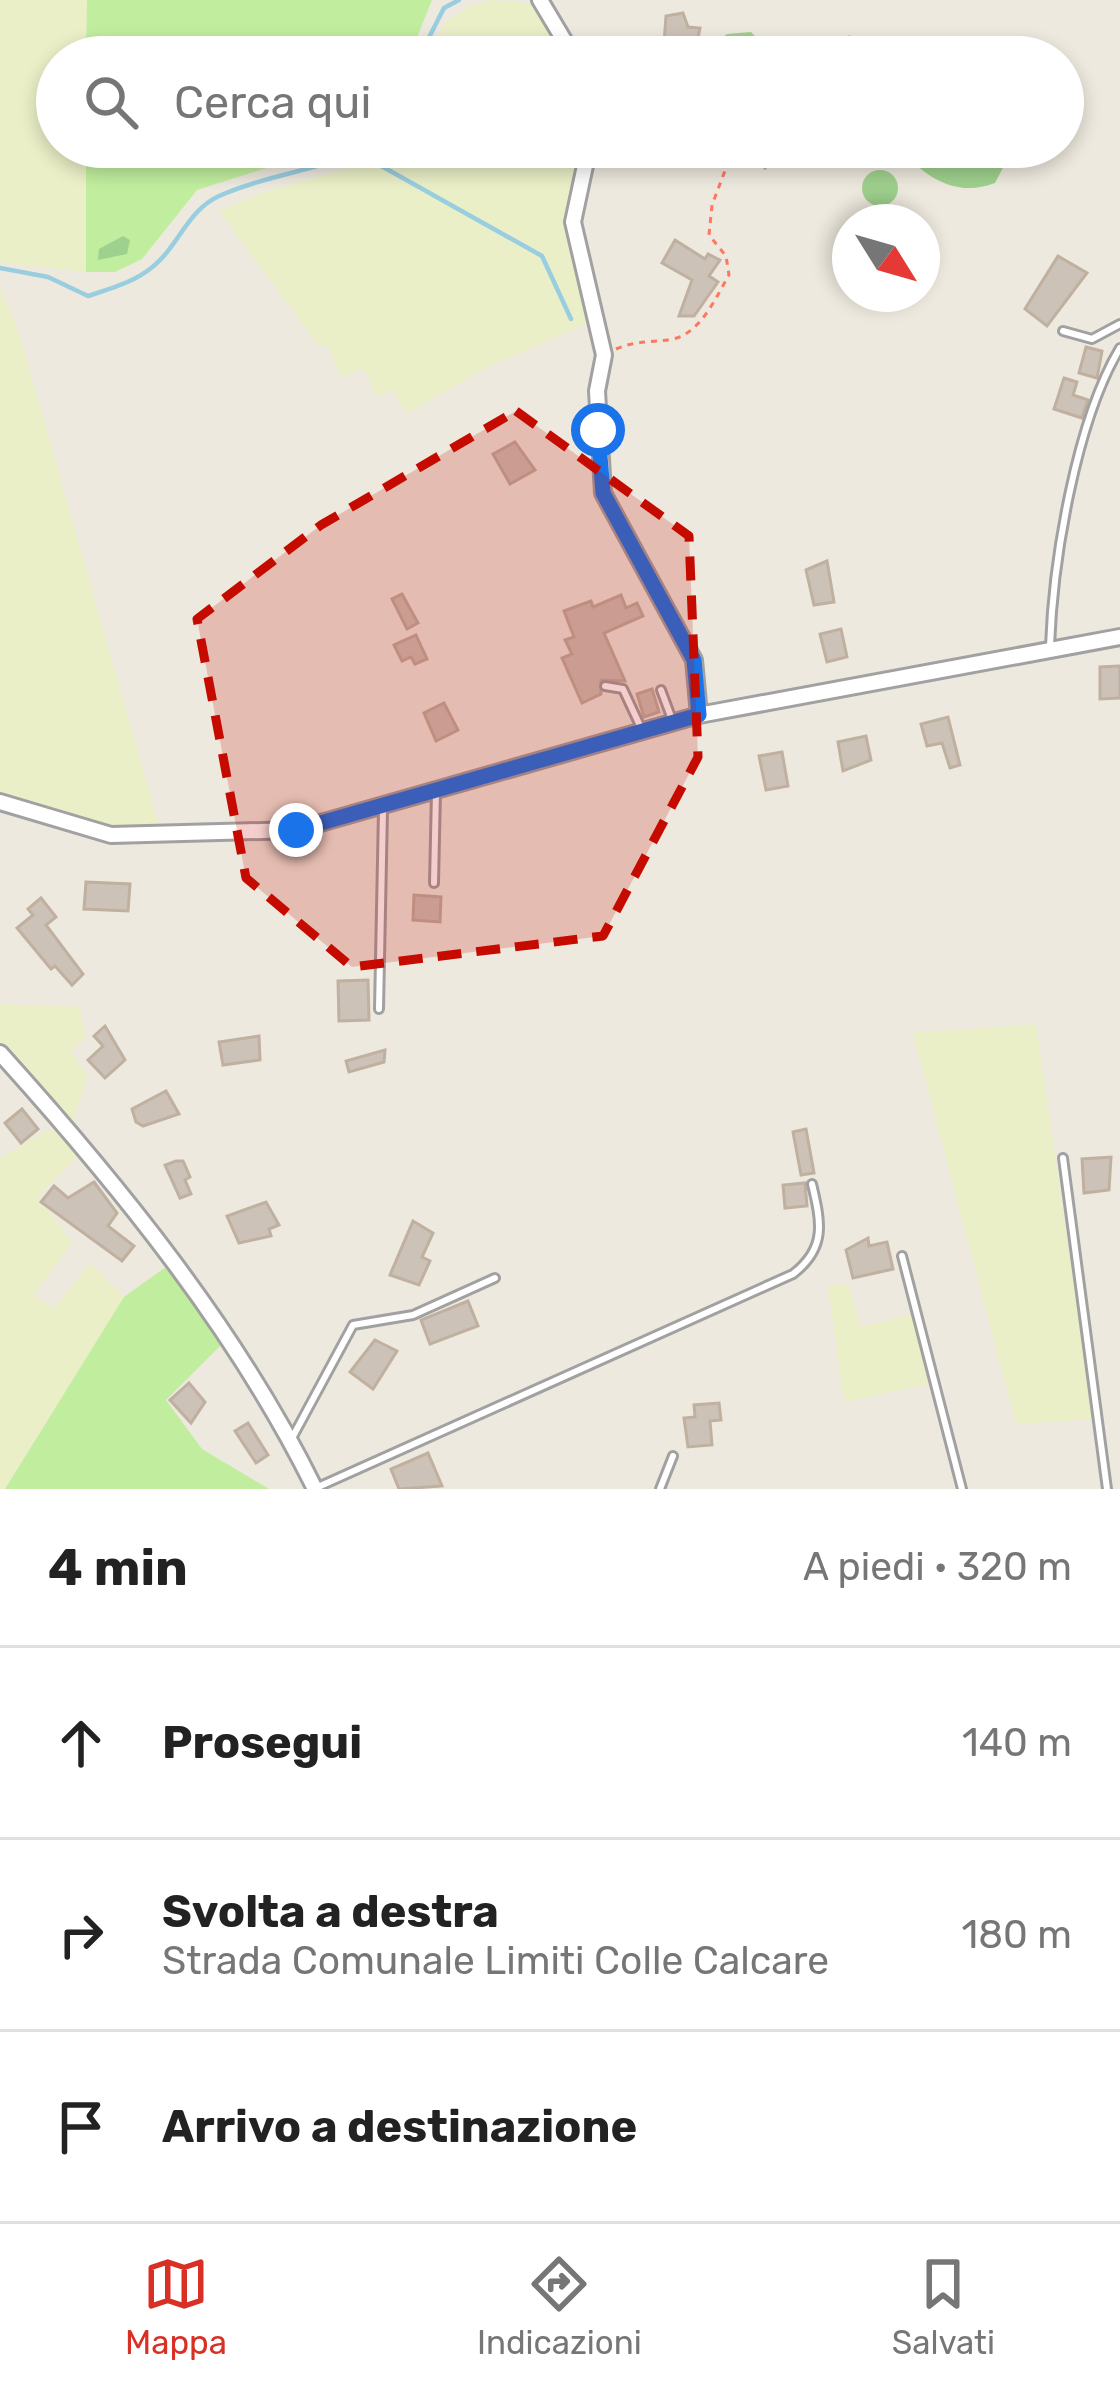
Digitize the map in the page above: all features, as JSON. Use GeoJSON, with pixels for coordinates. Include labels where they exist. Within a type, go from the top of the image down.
{"type":"FeatureCollection","features":[{"type":"Feature","properties":{"kind":"street"},"geometry":{"type":"LineString","coordinates":[[540,0],[561,36]]}},
{"type":"Feature","properties":{"kind":"street"},"geometry":{"type":"LineString","coordinates":[[585,168],[573,222],[604,355],[597,391],[603,493],[694,660],[699,715]]}},
{"type":"Feature","properties":{"kind":"street"},"geometry":{"type":"LineString","coordinates":[[0,802],[111,835],[296,830],[699,715],[1120,637]]}},
{"type":"Feature","properties":{"kind":"street"},"geometry":{"type":"LineString","coordinates":[[0,1053],[121,1187],[291,1439],[315,1489]]}},
{"type":"Feature","properties":{"kind":"lane"},"geometry":{"type":"LineString","coordinates":[[1063,331],[1092,339],[1120,324]]}},
{"type":"Feature","properties":{"kind":"lane"},"geometry":{"type":"LineString","coordinates":[[1050,650],[1062,537],[1095,395],[1120,348]]}},
{"type":"Feature","properties":{"kind":"lane"},"geometry":{"type":"LineString","coordinates":[[605,686],[623,689],[642,730]]}},
{"type":"Feature","properties":{"kind":"lane"},"geometry":{"type":"LineString","coordinates":[[661,691],[673,722]]}},
{"type":"Feature","properties":{"kind":"lane"},"geometry":{"type":"LineString","coordinates":[[434,883],[436,791]]}},
{"type":"Feature","properties":{"kind":"lane"},"geometry":{"type":"LineString","coordinates":[[379,1009],[383,806]]}},
{"type":"Feature","properties":{"kind":"lane"},"geometry":{"type":"LineString","coordinates":[[1063,1158],[1107,1489]]}},
{"type":"Feature","properties":{"kind":"lane"},"geometry":{"type":"LineString","coordinates":[[315,1489],[793,1274],[806,1264],[821,1236],[812,1184]]}},
{"type":"Feature","properties":{"kind":"lane"},"geometry":{"type":"LineString","coordinates":[[902,1256],[962,1489]]}},
{"type":"Feature","properties":{"kind":"lane"},"geometry":{"type":"LineString","coordinates":[[291,1439],[353,1325],[413,1315],[495,1278]]}},
{"type":"Feature","properties":{"kind":"lane"},"geometry":{"type":"LineString","coordinates":[[660,1489],[674,1456]]}},
{"type":"Feature","properties":{"kind":"path"},"geometry":{"type":"LineString","coordinates":[[604,355],[638,339],[677,339],[700,322],[730,274],[726,256],[709,235],[712,205],[726,168]]}},
{"type":"Feature","properties":{"kind":"highlighted area"},"geometry":{"type":"Polygon","coordinates":[[[516,411],[689,536],[698,757],[603,936],[352,967],[246,878],[197,619],[321,525],[516,411]]]}},
{"type":"Feature","properties":{"kind":"green space"},"geometry":{"type":"Polygon","coordinates":[[[0,0],[87,0],[86,36],[36,36],[36,168],[86,168],[86,272],[0,262],[0,0]]]}},
{"type":"Feature","properties":{"kind":"green space"},"geometry":{"type":"Polygon","coordinates":[[[87,0],[432,0],[417,36],[86,36],[87,0]]]}},
{"type":"Feature","properties":{"kind":"green space"},"geometry":{"type":"Polygon","coordinates":[[[492,0],[536,4],[557,36],[438,36],[445,23],[469,6],[492,0]]]}},
{"type":"Feature","properties":{"kind":"green space"},"geometry":{"type":"Polygon","coordinates":[[[86,168],[267,168],[197,190],[142,259],[115,272],[86,272],[86,168]]]}},
{"type":"Feature","properties":{"kind":"green space"},"geometry":{"type":"Polygon","coordinates":[[[350,168],[579,168],[568,232],[587,323],[484,369],[406,414],[393,389],[377,396],[364,369],[340,377],[328,345],[318,345],[219,211],[263,192],[350,168]]]}},
{"type":"Feature","properties":{"kind":"green space"},"geometry":{"type":"Polygon","coordinates":[[[919,168],[1003,168],[995,183],[981,187],[954,186],[919,168]]]}},
{"type":"Feature","properties":{"kind":"green space"},"geometry":{"type":"Polygon","coordinates":[[[880,170],[896,181],[893,201],[867,201],[862,188],[867,175],[880,170]]]}},
{"type":"Feature","properties":{"kind":"green space"},"geometry":{"type":"Polygon","coordinates":[[[123,236],[130,240],[127,254],[98,260],[99,249],[123,236]]]}},
{"type":"Feature","properties":{"kind":"green space"},"geometry":{"type":"Polygon","coordinates":[[[0,287],[20,336],[160,830],[93,824],[0,797],[0,287]]]}},
{"type":"Feature","properties":{"kind":"green space"},"geometry":{"type":"Polygon","coordinates":[[[0,1004],[80,1007],[85,1039],[70,1051],[88,1076],[72,1123],[0,1045],[0,1004]]]}},
{"type":"Feature","properties":{"kind":"green space"},"geometry":{"type":"Polygon","coordinates":[[[1036,1024],[1093,1419],[1016,1424],[913,1033],[1036,1024]]]}},
{"type":"Feature","properties":{"kind":"green space"},"geometry":{"type":"Polygon","coordinates":[[[46,1131],[63,1132],[80,1154],[38,1196],[72,1243],[33,1296],[54,1308],[90,1263],[124,1297],[5,1489],[0,1489],[0,1158],[46,1131]]]}},
{"type":"Feature","properties":{"kind":"green space"},"geometry":{"type":"Polygon","coordinates":[[[167,1266],[223,1343],[166,1400],[202,1449],[269,1489],[5,1489],[124,1297],[167,1266]]]}},
{"type":"Feature","properties":{"kind":"green space"},"geometry":{"type":"Polygon","coordinates":[[[848,1284],[860,1327],[910,1315],[916,1321],[933,1383],[844,1402],[828,1286],[848,1284]]]}},
{"type":"Feature","properties":{"kind":"building"},"geometry":{"type":"Polygon","coordinates":[[[683,13],[688,27],[700,28],[698,36],[665,36],[666,16],[683,13]]]}},
{"type":"Feature","properties":{"kind":"building"},"geometry":{"type":"Polygon","coordinates":[[[675,240],[705,259],[708,254],[720,260],[709,276],[718,282],[694,316],[679,316],[692,280],[662,263],[675,240]]]}},
{"type":"Feature","properties":{"kind":"building"},"geometry":{"type":"Polygon","coordinates":[[[1058,256],[1087,273],[1047,326],[1025,309],[1058,256]]]}},
{"type":"Feature","properties":{"kind":"building"},"geometry":{"type":"Polygon","coordinates":[[[1086,347],[1102,351],[1097,378],[1079,373],[1086,347]]]}},
{"type":"Feature","properties":{"kind":"building"},"geometry":{"type":"Polygon","coordinates":[[[1064,378],[1077,382],[1073,395],[1088,400],[1082,418],[1054,409],[1064,378]]]}},
{"type":"Feature","properties":{"kind":"building"},"geometry":{"type":"Polygon","coordinates":[[[515,442],[535,470],[510,484],[493,454],[515,442]]]}},
{"type":"Feature","properties":{"kind":"building"},"geometry":{"type":"Polygon","coordinates":[[[827,561],[834,602],[814,605],[806,570],[827,561]]]}},
{"type":"Feature","properties":{"kind":"building"},"geometry":{"type":"Polygon","coordinates":[[[402,594],[418,623],[407,629],[392,599],[402,594]]]}},
{"type":"Feature","properties":{"kind":"building"},"geometry":{"type":"Polygon","coordinates":[[[621,595],[626,608],[637,603],[643,616],[604,633],[625,681],[601,680],[601,694],[582,703],[562,658],[572,654],[565,640],[574,637],[564,611],[591,601],[593,607],[621,595]]]}},
{"type":"Feature","properties":{"kind":"building"},"geometry":{"type":"Polygon","coordinates":[[[841,629],[847,657],[827,662],[820,634],[841,629]]]}},
{"type":"Feature","properties":{"kind":"building"},"geometry":{"type":"Polygon","coordinates":[[[416,635],[427,659],[415,664],[411,657],[402,661],[394,645],[416,635]]]}},
{"type":"Feature","properties":{"kind":"building"},"geometry":{"type":"Polygon","coordinates":[[[1120,666],[1120,698],[1100,699],[1100,667],[1120,666]]]}},
{"type":"Feature","properties":{"kind":"building"},"geometry":{"type":"Polygon","coordinates":[[[652,689],[659,712],[644,717],[637,694],[652,689]]]}},
{"type":"Feature","properties":{"kind":"building"},"geometry":{"type":"Polygon","coordinates":[[[444,703],[458,730],[436,741],[424,713],[444,703]]]}},
{"type":"Feature","properties":{"kind":"building"},"geometry":{"type":"Polygon","coordinates":[[[948,717],[960,765],[950,768],[942,743],[927,746],[921,724],[948,717]]]}},
{"type":"Feature","properties":{"kind":"building"},"geometry":{"type":"Polygon","coordinates":[[[866,736],[871,760],[843,771],[838,742],[866,736]]]}},
{"type":"Feature","properties":{"kind":"building"},"geometry":{"type":"Polygon","coordinates":[[[782,752],[788,786],[766,790],[759,756],[782,752]]]}},
{"type":"Feature","properties":{"kind":"building"},"geometry":{"type":"Polygon","coordinates":[[[86,882],[130,884],[128,911],[84,909],[86,882]]]}},
{"type":"Feature","properties":{"kind":"building"},"geometry":{"type":"Polygon","coordinates":[[[414,895],[441,897],[440,922],[413,920],[414,895]]]}},
{"type":"Feature","properties":{"kind":"building"},"geometry":{"type":"Polygon","coordinates":[[[41,898],[56,917],[46,925],[83,974],[72,985],[55,966],[51,969],[17,928],[33,915],[28,909],[41,898]]]}},
{"type":"Feature","properties":{"kind":"building"},"geometry":{"type":"Polygon","coordinates":[[[368,980],[369,1020],[339,1021],[338,981],[368,980]]]}},
{"type":"Feature","properties":{"kind":"building"},"geometry":{"type":"Polygon","coordinates":[[[105,1026],[125,1060],[105,1078],[88,1060],[103,1046],[94,1036],[105,1026]]]}},
{"type":"Feature","properties":{"kind":"building"},"geometry":{"type":"Polygon","coordinates":[[[259,1036],[260,1060],[223,1065],[219,1042],[259,1036]]]}},
{"type":"Feature","properties":{"kind":"building"},"geometry":{"type":"Polygon","coordinates":[[[385,1050],[384,1062],[349,1072],[346,1061],[385,1050]]]}},
{"type":"Feature","properties":{"kind":"building"},"geometry":{"type":"Polygon","coordinates":[[[166,1091],[179,1114],[143,1126],[136,1122],[132,1109],[166,1091]]]}},
{"type":"Feature","properties":{"kind":"building"},"geometry":{"type":"Polygon","coordinates":[[[22,1109],[38,1129],[21,1143],[5,1123],[22,1109]]]}},
{"type":"Feature","properties":{"kind":"building"},"geometry":{"type":"Polygon","coordinates":[[[806,1129],[814,1173],[801,1175],[793,1132],[806,1129]]]}},
{"type":"Feature","properties":{"kind":"building"},"geometry":{"type":"Polygon","coordinates":[[[1111,1157],[1109,1190],[1084,1193],[1082,1159],[1111,1157]]]}},
{"type":"Feature","properties":{"kind":"building"},"geometry":{"type":"Polygon","coordinates":[[[183,1161],[190,1177],[185,1180],[191,1194],[180,1198],[165,1165],[183,1161]]]}},
{"type":"Feature","properties":{"kind":"building"},"geometry":{"type":"Polygon","coordinates":[[[94,1182],[117,1213],[108,1226],[134,1246],[122,1261],[41,1202],[54,1186],[68,1198],[94,1182]]]}},
{"type":"Feature","properties":{"kind":"building"},"geometry":{"type":"Polygon","coordinates":[[[805,1183],[807,1206],[785,1208],[783,1185],[805,1183]]]}},
{"type":"Feature","properties":{"kind":"building"},"geometry":{"type":"Polygon","coordinates":[[[266,1202],[279,1225],[269,1229],[271,1236],[239,1243],[227,1216],[266,1202]]]}},
{"type":"Feature","properties":{"kind":"building"},"geometry":{"type":"Polygon","coordinates":[[[413,1221],[433,1233],[422,1257],[430,1261],[419,1285],[390,1275],[413,1221]]]}},
{"type":"Feature","properties":{"kind":"building"},"geometry":{"type":"Polygon","coordinates":[[[868,1238],[869,1246],[887,1242],[893,1269],[853,1278],[846,1250],[868,1238]]]}},
{"type":"Feature","properties":{"kind":"building"},"geometry":{"type":"Polygon","coordinates":[[[468,1301],[478,1326],[430,1344],[421,1320],[468,1301]]]}},
{"type":"Feature","properties":{"kind":"building"},"geometry":{"type":"Polygon","coordinates":[[[375,1340],[397,1351],[373,1389],[350,1372],[375,1340]]]}},
{"type":"Feature","properties":{"kind":"building"},"geometry":{"type":"Polygon","coordinates":[[[189,1383],[205,1402],[191,1423],[170,1400],[189,1383]]]}},
{"type":"Feature","properties":{"kind":"building"},"geometry":{"type":"Polygon","coordinates":[[[719,1403],[721,1420],[710,1421],[712,1445],[688,1447],[684,1418],[695,1417],[694,1405],[719,1403]]]}},
{"type":"Feature","properties":{"kind":"building"},"geometry":{"type":"Polygon","coordinates":[[[248,1423],[268,1455],[256,1463],[235,1431],[248,1423]]]}},
{"type":"Feature","properties":{"kind":"building"},"geometry":{"type":"Polygon","coordinates":[[[428,1453],[442,1486],[399,1489],[391,1469],[428,1453]]]}},
{"type":"Feature","properties":{"kind":"waterway"},"geometry":{"type":"LineString","coordinates":[[430,36],[444,8],[459,0]]}},
{"type":"Feature","properties":{"kind":"waterway"},"geometry":{"type":"LineString","coordinates":[[0,268],[48,277],[88,296],[98,293],[154,266],[209,201],[308,168]]}},
{"type":"Feature","properties":{"kind":"waterway"},"geometry":{"type":"LineString","coordinates":[[385,168],[542,256],[571,319]]}},
{"type":"Feature","properties":{"kind":"route"},"geometry":{"type":"LineString","coordinates":[[296,830],[699,715],[694,660],[603,493],[598,430]]}}]}
